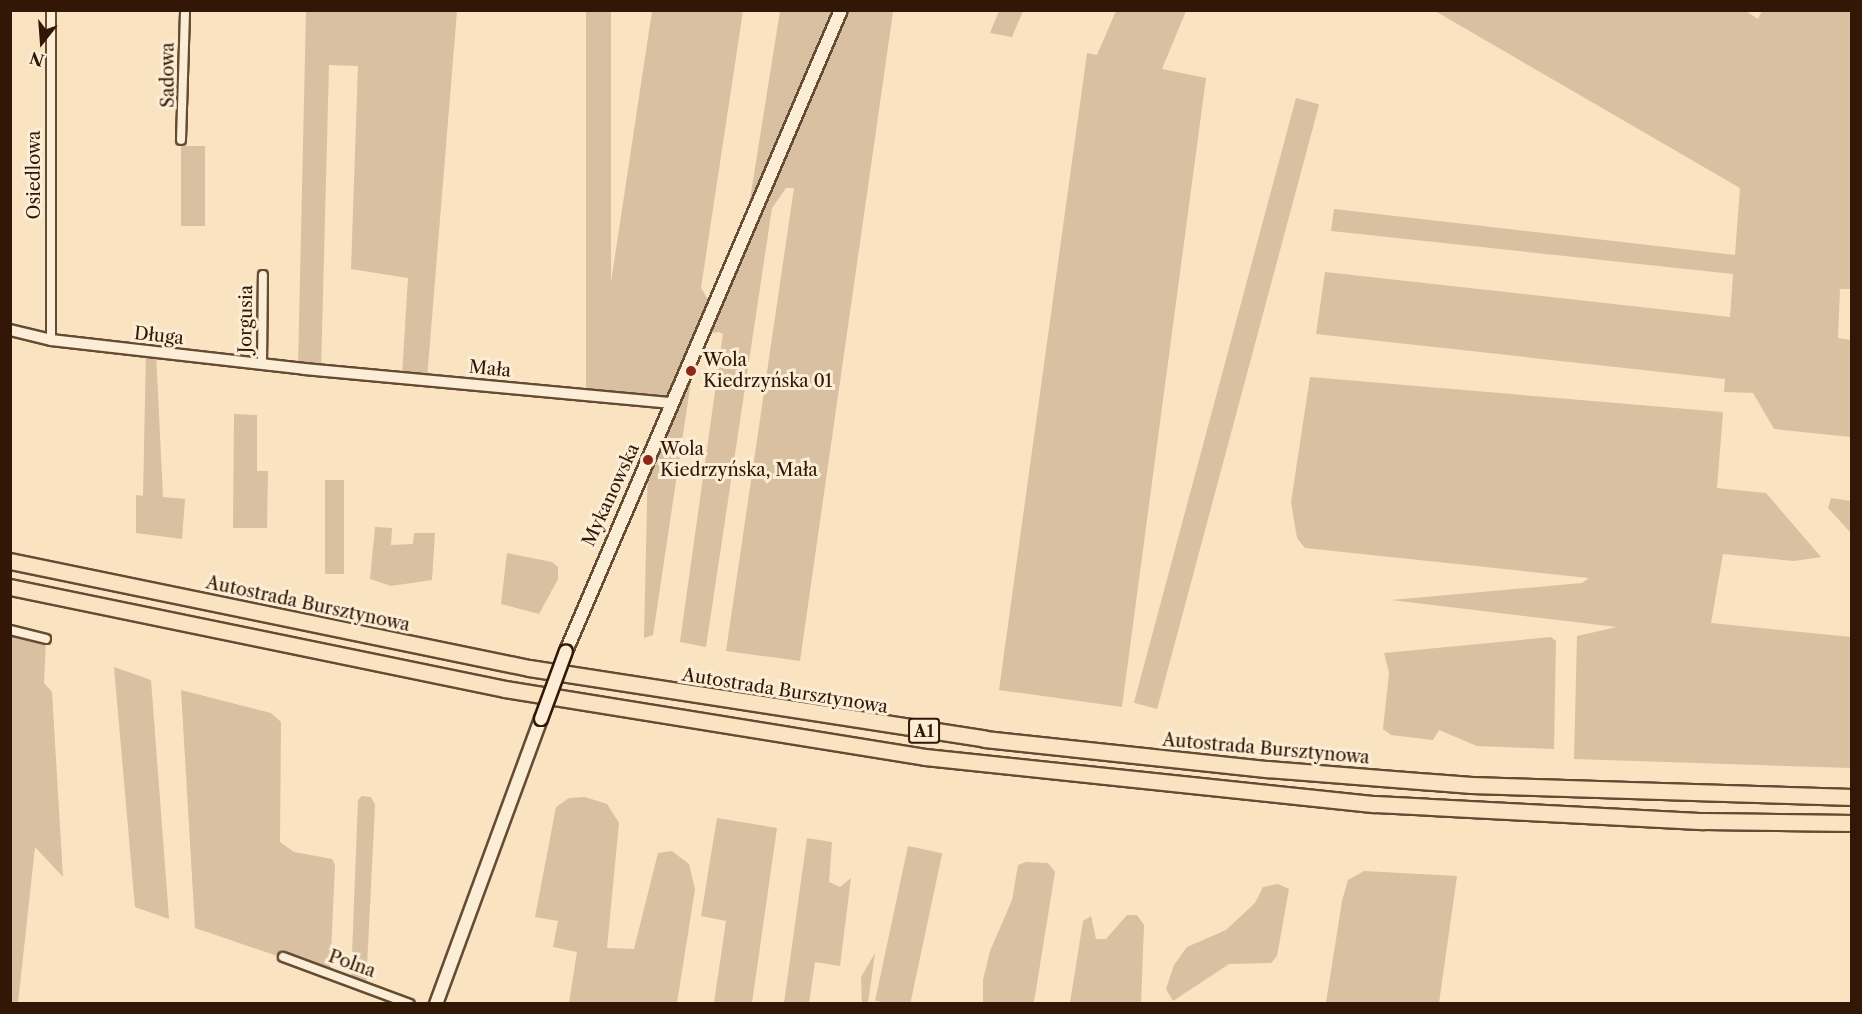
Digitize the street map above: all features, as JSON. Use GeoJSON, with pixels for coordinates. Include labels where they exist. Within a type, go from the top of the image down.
{"type":"FeatureCollection","features":[{"type":"Feature","properties":{"kind":"highway","name":"Autostrada Bursztynowa"},"geometry":{"type":"LineString","coordinates":[[10,561],[529,668],[954,735],[1176,761],[1460,784],[1851,797]]}},
{"type":"Feature","properties":{"kind":"highway","name":"A1"},"geometry":{"type":"LineString","coordinates":[[10,587],[516,691],[946,760],[1375,804],[1704,821],[1851,823]]}},
{"type":"Feature","properties":{"kind":"main road","name":"Mykanowska"},"geometry":{"type":"LineString","coordinates":[[436,1004],[566,651],[841,10]]}},
{"type":"Feature","properties":{"kind":"street","name":"Osiedlowa"},"geometry":{"type":"LineString","coordinates":[[51,10],[51,340]]}},
{"type":"Feature","properties":{"kind":"street","name":"Sadowa"},"geometry":{"type":"LineString","coordinates":[[181,140],[185,10]]}},
{"type":"Feature","properties":{"kind":"street","name":"Jorgusia"},"geometry":{"type":"LineString","coordinates":[[262,364],[263,275]]}},
{"type":"Feature","properties":{"kind":"street","name":"Długa"},"geometry":{"type":"LineString","coordinates":[[10,330],[51,340],[304,369]]}},
{"type":"Feature","properties":{"kind":"street","name":"Mała"},"geometry":{"type":"LineString","coordinates":[[304,369],[672,404]]}},
{"type":"Feature","properties":{"kind":"street"},"geometry":{"type":"LineString","coordinates":[[10,630],[46,639]]}},
{"type":"Feature","properties":{"kind":"street","name":"Polna"},"geometry":{"type":"LineString","coordinates":[[283,957],[410,1004]]}},
{"type":"Feature","properties":{"kind":"shaded area"},"geometry":{"type":"Polygon","coordinates":[[[1744,10],[1758,19],[1762,11],[1851,11],[1852,289],[1840,289],[1838,338],[1851,340],[1851,437],[1774,429],[1753,393],[1724,392],[1725,379],[1316,334],[1325,272],[1730,317],[1733,274],[1331,231],[1334,209],[1735,255],[1740,188],[1435,11],[1744,10]]]}},
{"type":"Feature","properties":{"kind":"shaded area"},"geometry":{"type":"Polygon","coordinates":[[[306,11],[457,11],[427,379],[402,376],[408,278],[351,269],[358,66],[329,65],[321,371],[298,368],[306,11]]]}},
{"type":"Feature","properties":{"kind":"shaded area"},"geometry":{"type":"Polygon","coordinates":[[[586,11],[611,11],[611,394],[586,394],[586,11]]]}},
{"type":"Feature","properties":{"kind":"shaded area"},"geometry":{"type":"Polygon","coordinates":[[[652,11],[743,11],[701,288],[707,298],[716,301],[744,237],[780,11],[893,12],[800,661],[726,651],[794,188],[786,188],[772,208],[706,647],[680,642],[723,334],[719,332],[712,333],[707,341],[691,381],[653,635],[644,638],[648,460],[672,404],[594,395],[652,11]]]}},
{"type":"Feature","properties":{"kind":"shaded area"},"geometry":{"type":"Polygon","coordinates":[[[999,11],[1023,11],[1012,37],[990,33],[999,11]]]}},
{"type":"Feature","properties":{"kind":"shaded area"},"geometry":{"type":"Polygon","coordinates":[[[1116,11],[1186,11],[1162,69],[1206,78],[1122,707],[999,690],[1087,53],[1097,55],[1116,11]]]}},
{"type":"Feature","properties":{"kind":"shaded area"},"geometry":{"type":"Polygon","coordinates":[[[1296,98],[1319,104],[1157,709],[1134,703],[1296,98]]]}},
{"type":"Feature","properties":{"kind":"shaded area"},"geometry":{"type":"Polygon","coordinates":[[[181,146],[205,146],[205,226],[181,226],[181,146]]]}},
{"type":"Feature","properties":{"kind":"shaded area"},"geometry":{"type":"Polygon","coordinates":[[[146,351],[156,352],[163,497],[185,499],[182,539],[136,533],[136,495],[143,496],[146,351]]]}},
{"type":"Feature","properties":{"kind":"shaded area"},"geometry":{"type":"Polygon","coordinates":[[[1310,377],[1723,412],[1717,488],[1766,493],[1821,557],[1794,561],[1723,554],[1711,623],[1851,637],[1851,768],[1574,759],[1577,636],[1617,627],[1391,600],[1582,583],[1589,578],[1305,548],[1297,538],[1291,502],[1310,377]]]}},
{"type":"Feature","properties":{"kind":"shaded area"},"geometry":{"type":"Polygon","coordinates":[[[234,414],[257,415],[257,471],[268,471],[267,528],[233,528],[234,414]]]}},
{"type":"Feature","properties":{"kind":"shaded area"},"geometry":{"type":"Polygon","coordinates":[[[325,480],[344,480],[344,574],[325,574],[325,480]]]}},
{"type":"Feature","properties":{"kind":"shaded area"},"geometry":{"type":"Polygon","coordinates":[[[1831,498],[1851,501],[1851,533],[1828,508],[1831,498]]]}},
{"type":"Feature","properties":{"kind":"shaded area"},"geometry":{"type":"Polygon","coordinates":[[[375,527],[392,528],[391,545],[413,544],[414,533],[435,533],[432,580],[391,586],[370,579],[375,527]]]}},
{"type":"Feature","properties":{"kind":"shaded area"},"geometry":{"type":"Polygon","coordinates":[[[507,553],[552,562],[558,567],[558,579],[539,614],[501,604],[507,553]]]}},
{"type":"Feature","properties":{"kind":"shaded area"},"geometry":{"type":"Polygon","coordinates":[[[11,630],[46,639],[44,683],[52,692],[63,877],[35,847],[18,1003],[11,1004],[11,630]]]}},
{"type":"Feature","properties":{"kind":"shaded area"},"geometry":{"type":"Polygon","coordinates":[[[1551,637],[1556,641],[1554,749],[1477,746],[1439,730],[1433,740],[1391,735],[1383,729],[1389,673],[1384,653],[1551,637]]]}},
{"type":"Feature","properties":{"kind":"shaded area"},"geometry":{"type":"Polygon","coordinates":[[[114,667],[151,680],[169,919],[135,907],[114,667]]]}},
{"type":"Feature","properties":{"kind":"shaded area"},"geometry":{"type":"Polygon","coordinates":[[[181,690],[271,713],[281,722],[280,842],[294,852],[332,859],[335,865],[330,974],[195,928],[181,690]]]}},
{"type":"Feature","properties":{"kind":"shaded area"},"geometry":{"type":"Polygon","coordinates":[[[362,796],[371,797],[375,805],[366,986],[351,981],[358,800],[362,796]]]}},
{"type":"Feature","properties":{"kind":"shaded area"},"geometry":{"type":"Polygon","coordinates":[[[585,797],[607,804],[619,823],[607,948],[634,949],[658,853],[672,851],[689,864],[695,889],[677,1003],[569,1003],[577,952],[553,947],[558,921],[535,917],[556,807],[569,798],[585,797]]]}},
{"type":"Feature","properties":{"kind":"shaded area"},"geometry":{"type":"Polygon","coordinates":[[[717,818],[777,828],[752,1003],[714,1003],[726,921],[701,916],[717,818]]]}},
{"type":"Feature","properties":{"kind":"shaded area"},"geometry":{"type":"Polygon","coordinates":[[[807,838],[832,842],[829,882],[840,887],[851,878],[840,966],[815,962],[809,1003],[784,1003],[807,838]]]}},
{"type":"Feature","properties":{"kind":"shaded area"},"geometry":{"type":"Polygon","coordinates":[[[908,846],[942,853],[910,1004],[891,1004],[875,1001],[908,846]]]}},
{"type":"Feature","properties":{"kind":"shaded area"},"geometry":{"type":"Polygon","coordinates":[[[1026,862],[1048,863],[1055,872],[1033,1003],[983,1003],[983,980],[990,951],[1012,900],[1018,865],[1026,862]]]}},
{"type":"Feature","properties":{"kind":"shaded area"},"geometry":{"type":"Polygon","coordinates":[[[1364,871],[1457,876],[1439,1003],[1326,1003],[1342,901],[1348,880],[1364,871]]]}},
{"type":"Feature","properties":{"kind":"shaded area"},"geometry":{"type":"Polygon","coordinates":[[[1278,884],[1289,889],[1277,956],[1271,963],[1229,964],[1173,1001],[1166,989],[1174,965],[1187,947],[1226,930],[1255,903],[1263,887],[1278,884]]]}},
{"type":"Feature","properties":{"kind":"shaded area"},"geometry":{"type":"Polygon","coordinates":[[[1127,915],[1137,915],[1144,925],[1141,1003],[1070,1003],[1083,921],[1091,916],[1096,939],[1106,939],[1127,915]]]}},
{"type":"Feature","properties":{"kind":"shaded area"},"geometry":{"type":"Polygon","coordinates":[[[875,953],[868,1003],[862,1003],[861,977],[875,953]]]}},
{"type":"Feature","properties":{"kind":"place","name":"Wola Kiedrzyńska 01"},"geometry":{"type":"Point","coordinates":[691,371]}},
{"type":"Feature","properties":{"kind":"place","name":"Wola Kiedrzyńska, Mała"},"geometry":{"type":"Point","coordinates":[648,460]}}]}
